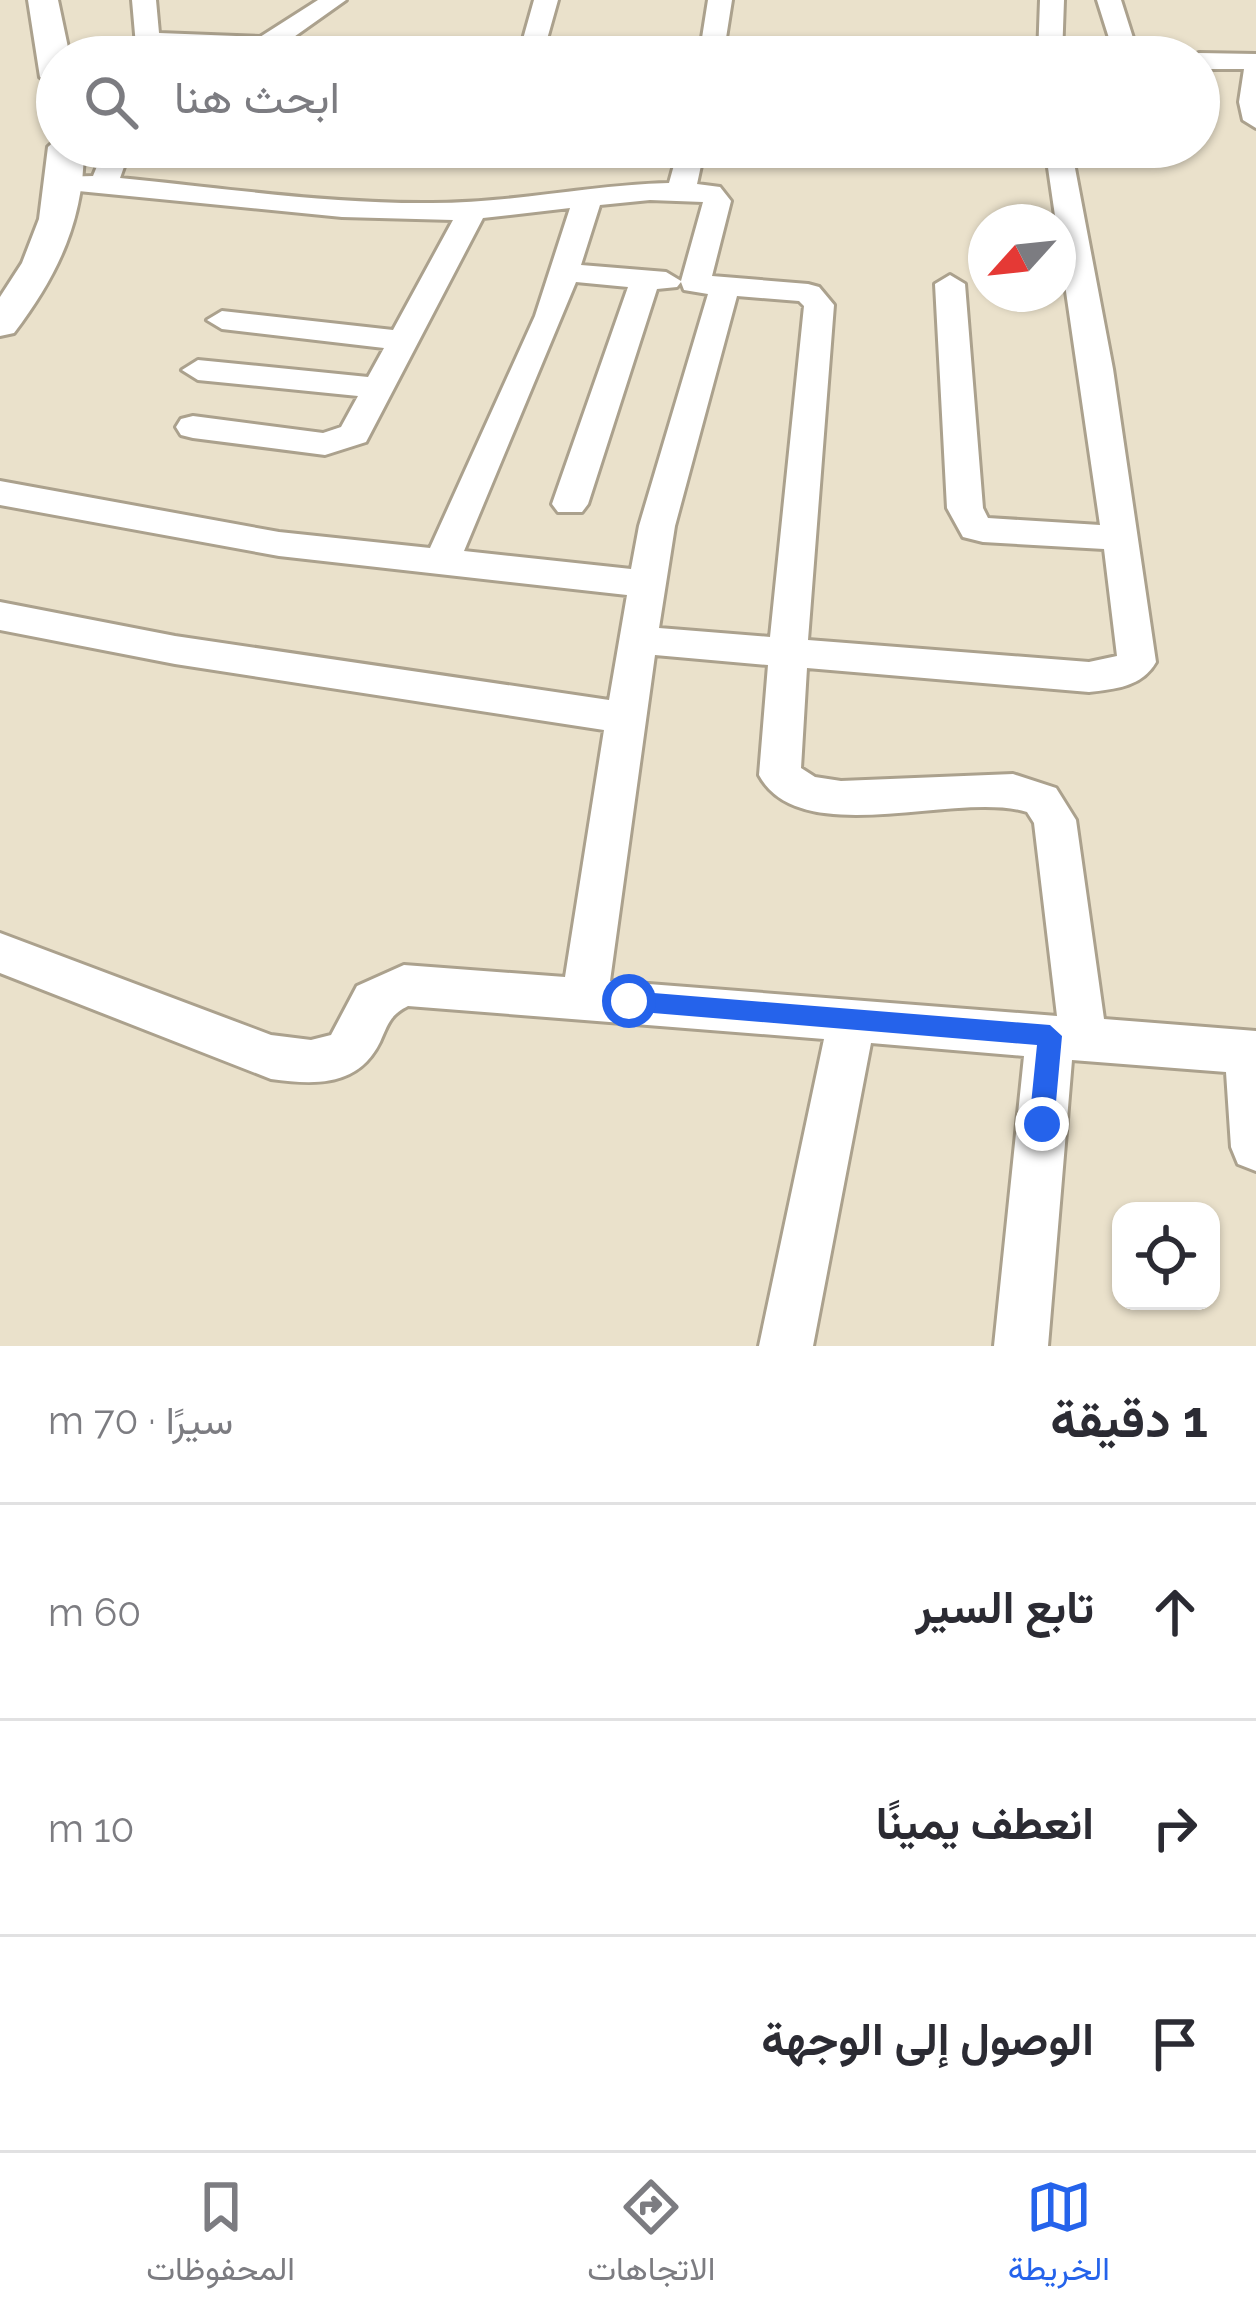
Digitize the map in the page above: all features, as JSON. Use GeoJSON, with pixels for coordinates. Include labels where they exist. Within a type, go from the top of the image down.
{"type":"FeatureCollection","features":[{"type":"Feature","properties":{"kind":"street"},"geometry":{"type":"LineString","coordinates":[[43,0],[50,36]]}},
{"type":"Feature","properties":{"kind":"street"},"geometry":{"type":"LineString","coordinates":[[144,0],[148,36]]}},
{"type":"Feature","properties":{"kind":"street"},"geometry":{"type":"LineString","coordinates":[[278,36],[334,0]]}},
{"type":"Feature","properties":{"kind":"street"},"geometry":{"type":"LineString","coordinates":[[536,36],[545,0]]}},
{"type":"Feature","properties":{"kind":"street"},"geometry":{"type":"LineString","coordinates":[[714,36],[720,0]]}},
{"type":"Feature","properties":{"kind":"street"},"geometry":{"type":"LineString","coordinates":[[1051,36],[1052,0]]}},
{"type":"Feature","properties":{"kind":"street"},"geometry":{"type":"LineString","coordinates":[[1109,0],[1120,36]]}},
{"type":"Feature","properties":{"kind":"street"},"geometry":{"type":"LineString","coordinates":[[1220,63],[1256,66],[1252,103],[1256,121]]}},
{"type":"Feature","properties":{"kind":"street"},"geometry":{"type":"LineString","coordinates":[[681,191],[687,168]]}},
{"type":"Feature","properties":{"kind":"street"},"geometry":{"type":"LineString","coordinates":[[638,640],[1089,677],[1132,668],[1138,652],[1061,168]]}},
{"type":"Feature","properties":{"kind":"street"},"geometry":{"type":"LineString","coordinates":[[0,324],[44,260],[79,172],[288,206],[473,209],[589,194],[681,191],[710,193],[717,201],[710,285],[657,526],[585,997]]}},
{"type":"Feature","properties":{"kind":"street"},"geometry":{"type":"LineString","coordinates":[[442,561],[550,316],[589,194]]}},
{"type":"Feature","properties":{"kind":"street"},"geometry":{"type":"LineString","coordinates":[[193,427],[337,442],[354,434],[473,209]]}},
{"type":"Feature","properties":{"kind":"street"},"geometry":{"type":"LineString","coordinates":[[564,272],[808,292],[819,305],[797,526],[780,775],[801,794],[829,799],[1019,791],[1045,799],[1053,808],[1066,1037],[1021,1346]]}},
{"type":"Feature","properties":{"kind":"street"},"geometry":{"type":"LineString","coordinates":[[571,504],[645,280]]}},
{"type":"Feature","properties":{"kind":"street"},"geometry":{"type":"LineString","coordinates":[[950,284],[965,508],[970,520],[983,530],[1121,538]]}},
{"type":"Feature","properties":{"kind":"street"},"geometry":{"type":"LineString","coordinates":[[222,320],[404,340]]}},
{"type":"Feature","properties":{"kind":"street"},"geometry":{"type":"LineString","coordinates":[[198,370],[379,388]]}},
{"type":"Feature","properties":{"kind":"street"},"geometry":{"type":"LineString","coordinates":[[0,493],[279,544],[647,584]]}},
{"type":"Feature","properties":{"kind":"street"},"geometry":{"type":"LineString","coordinates":[[0,616],[175,650],[626,718]]}},
{"type":"Feature","properties":{"kind":"street"},"geometry":{"type":"LineString","coordinates":[[0,953],[271,1057],[307,1063],[332,1064],[347,1054],[360,1040],[374,1001],[404,986],[1253,1053],[1256,1147]]}},
{"type":"Feature","properties":{"kind":"street"},"geometry":{"type":"LineString","coordinates":[[787,1346],[852,1019]]}},
{"type":"Feature","properties":{"kind":"route"},"geometry":{"type":"LineString","coordinates":[[629,1001],[1050,1036],[1042,1124]]}}]}
